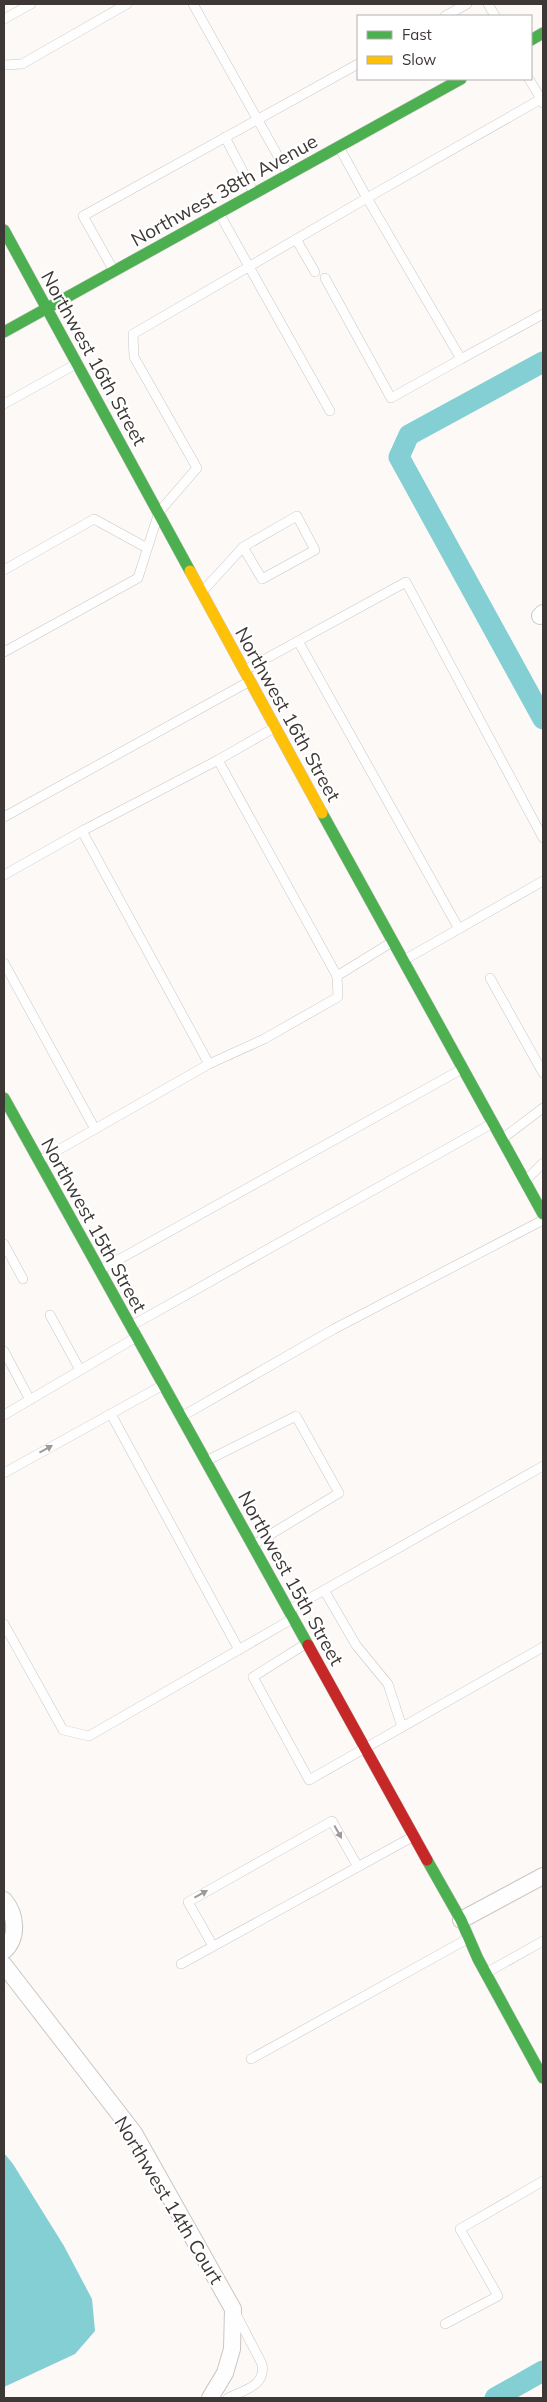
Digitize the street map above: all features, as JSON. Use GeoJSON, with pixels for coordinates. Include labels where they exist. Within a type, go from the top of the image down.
{"type":"FeatureCollection","features":[{"type":"Feature","properties":{"kind":"street"},"geometry":{"type":"LineString","coordinates":[[532,39],[543,33]]}},
{"type":"Feature","properties":{"kind":"street","name":"Northwest 38th Avenue"},"geometry":{"type":"LineString","coordinates":[[4,332],[459,80]]}},
{"type":"Feature","properties":{"kind":"street","name":"Northwest 16th Street"},"geometry":{"type":"LineString","coordinates":[[4,230],[543,1214]]}},
{"type":"Feature","properties":{"kind":"street","name":"Northwest 15th Street"},"geometry":{"type":"LineString","coordinates":[[4,1098],[461,1920],[486,1974],[543,2078]]}},
{"type":"Feature","properties":{"kind":"street"},"geometry":{"type":"LineString","coordinates":[[461,1920],[543,1876]]}},
{"type":"Feature","properties":{"kind":"street"},"geometry":{"type":"LineString","coordinates":[[4,1900],[10,1907],[15,1920],[14,1934],[4,1951]]}},
{"type":"Feature","properties":{"kind":"street","name":"Northwest 14th Court"},"geometry":{"type":"LineString","coordinates":[[4,1965],[134,2133],[233,2309]]}},
{"type":"Feature","properties":{"kind":"street"},"geometry":{"type":"LineString","coordinates":[[210,2398],[225,2373],[232,2349],[233,2309]]}},
{"type":"Feature","properties":{"kind":"lane"},"geometry":{"type":"LineString","coordinates":[[4,19],[31,4]]}},
{"type":"Feature","properties":{"kind":"lane"},"geometry":{"type":"LineString","coordinates":[[4,65],[22,64],[127,4]]}},
{"type":"Feature","properties":{"kind":"lane"},"geometry":{"type":"LineString","coordinates":[[193,4],[259,119],[288,175]]}},
{"type":"Feature","properties":{"kind":"lane"},"geometry":{"type":"LineString","coordinates":[[447,15],[467,4]]}},
{"type":"Feature","properties":{"kind":"lane"},"geometry":{"type":"LineString","coordinates":[[488,4],[494,15]]}},
{"type":"Feature","properties":{"kind":"lane"},"geometry":{"type":"LineString","coordinates":[[114,271],[83,216],[357,65]]}},
{"type":"Feature","properties":{"kind":"lane"},"geometry":{"type":"LineString","coordinates":[[4,652],[138,578],[159,512],[198,468],[134,357],[132,334],[367,198],[543,100],[530,80]]}},
{"type":"Feature","properties":{"kind":"lane"},"geometry":{"type":"LineString","coordinates":[[225,137],[255,193]]}},
{"type":"Feature","properties":{"kind":"lane"},"geometry":{"type":"LineString","coordinates":[[338,146],[460,359]]}},
{"type":"Feature","properties":{"kind":"lane"},"geometry":{"type":"LineString","coordinates":[[219,213],[330,412]]}},
{"type":"Feature","properties":{"kind":"lane"},"geometry":{"type":"LineString","coordinates":[[296,239],[315,272]]}},
{"type":"Feature","properties":{"kind":"lane"},"geometry":{"type":"LineString","coordinates":[[325,278],[391,398],[543,314]]}},
{"type":"Feature","properties":{"kind":"lane"},"geometry":{"type":"LineString","coordinates":[[4,404],[78,363]]}},
{"type":"Feature","properties":{"kind":"lane"},"geometry":{"type":"LineString","coordinates":[[202,592],[243,547],[297,516],[315,550],[262,579],[243,547]]}},
{"type":"Feature","properties":{"kind":"lane"},"geometry":{"type":"LineString","coordinates":[[4,570],[94,519],[147,548]]}},
{"type":"Feature","properties":{"kind":"lane"},"geometry":{"type":"LineString","coordinates":[[245,670],[406,582],[543,838]]}},
{"type":"Feature","properties":{"kind":"lane"},"geometry":{"type":"LineString","coordinates":[[298,641],[459,929]]}},
{"type":"Feature","properties":{"kind":"lane"},"geometry":{"type":"LineString","coordinates":[[4,817],[250,681]]}},
{"type":"Feature","properties":{"kind":"lane"},"geometry":{"type":"LineString","coordinates":[[4,875],[276,727]]}},
{"type":"Feature","properties":{"kind":"lane"},"geometry":{"type":"LineString","coordinates":[[38,1161],[209,1064],[264,1039],[338,997],[337,976],[218,760]]}},
{"type":"Feature","properties":{"kind":"lane"},"geometry":{"type":"LineString","coordinates":[[82,831],[209,1064]]}},
{"type":"Feature","properties":{"kind":"lane"},"geometry":{"type":"LineString","coordinates":[[403,961],[543,881]]}},
{"type":"Feature","properties":{"kind":"lane"},"geometry":{"type":"LineString","coordinates":[[337,976],[393,942]]}},
{"type":"Feature","properties":{"kind":"lane"},"geometry":{"type":"LineString","coordinates":[[4,963],[95,1129]]}},
{"type":"Feature","properties":{"kind":"lane"},"geometry":{"type":"LineString","coordinates":[[490,978],[543,1073]]}},
{"type":"Feature","properties":{"kind":"lane"},"geometry":{"type":"LineString","coordinates":[[100,1270],[462,1069]]}},
{"type":"Feature","properties":{"kind":"lane"},"geometry":{"type":"LineString","coordinates":[[502,1140],[543,1108]]}},
{"type":"Feature","properties":{"kind":"lane"},"geometry":{"type":"LineString","coordinates":[[130,1326],[493,1123]]}},
{"type":"Feature","properties":{"kind":"lane"},"geometry":{"type":"LineString","coordinates":[[525,1181],[543,1163]]}},
{"type":"Feature","properties":{"kind":"lane"},"geometry":{"type":"LineString","coordinates":[[181,1417],[334,1329],[543,1220]]}},
{"type":"Feature","properties":{"kind":"lane"},"geometry":{"type":"LineString","coordinates":[[4,1244],[23,1279]]}},
{"type":"Feature","properties":{"kind":"lane"},"geometry":{"type":"LineString","coordinates":[[50,1315],[80,1370]]}},
{"type":"Feature","properties":{"kind":"lane"},"geometry":{"type":"LineString","coordinates":[[4,1415],[137,1337]]}},
{"type":"Feature","properties":{"kind":"lane"},"geometry":{"type":"LineString","coordinates":[[4,1352],[30,1400]]}},
{"type":"Feature","properties":{"kind":"lane"},"geometry":{"type":"LineString","coordinates":[[4,1473],[163,1385]]}},
{"type":"Feature","properties":{"kind":"lane"},"geometry":{"type":"LineString","coordinates":[[111,1414],[239,1650]]}},
{"type":"Feature","properties":{"kind":"lane"},"geometry":{"type":"LineString","coordinates":[[206,1461],[296,1416],[339,1493],[253,1545]]}},
{"type":"Feature","properties":{"kind":"lane"},"geometry":{"type":"LineString","coordinates":[[4,1624],[63,1730],[89,1736],[239,1650],[324,1590],[543,1466]]}},
{"type":"Feature","properties":{"kind":"lane"},"geometry":{"type":"LineString","coordinates":[[324,1590],[356,1645],[388,1684],[402,1727]]}},
{"type":"Feature","properties":{"kind":"lane"},"geometry":{"type":"LineString","coordinates":[[307,1643],[252,1677],[309,1780],[543,1647]]}},
{"type":"Feature","properties":{"kind":"lane"},"geometry":{"type":"LineString","coordinates":[[213,1946],[188,1902],[332,1821],[358,1867]]}},
{"type":"Feature","properties":{"kind":"lane"},"geometry":{"type":"LineString","coordinates":[[181,1964],[414,1836]]}},
{"type":"Feature","properties":{"kind":"lane"},"geometry":{"type":"LineString","coordinates":[[251,2059],[469,1938]]}},
{"type":"Feature","properties":{"kind":"lane"},"geometry":{"type":"LineString","coordinates":[[486,1974],[543,1941]]}},
{"type":"Feature","properties":{"kind":"lane"},"geometry":{"type":"LineString","coordinates":[[445,2324],[498,2296],[460,2229],[543,2181]]}},
{"type":"Feature","properties":{"kind":"lane"},"geometry":{"type":"LineString","coordinates":[[228,2398],[257,2384],[264,2372],[262,2364],[233,2309]]}},
{"type":"Feature","properties":{"kind":"water"},"geometry":{"type":"Polygon","coordinates":[[[4,2153],[13,2164],[64,2246],[92,2299],[95,2331],[75,2354],[4,2387],[4,2153]]]}},
{"type":"Feature","properties":{"kind":"waterway"},"geometry":{"type":"LineString","coordinates":[[543,362],[409,435],[399,457],[543,719]]}},
{"type":"Feature","properties":{"kind":"waterway"},"geometry":{"type":"LineString","coordinates":[[495,2398],[543,2371]]}},
{"type":"Feature","properties":{"kind":"traffic: fast"},"geometry":{"type":"LineString","coordinates":[[532,39],[543,33]]}},
{"type":"Feature","properties":{"kind":"traffic: fast"},"geometry":{"type":"LineString","coordinates":[[4,332],[459,80]]}},
{"type":"Feature","properties":{"kind":"traffic: fast"},"geometry":{"type":"LineString","coordinates":[[4,230],[190,571]]}},
{"type":"Feature","properties":{"kind":"traffic: fast"},"geometry":{"type":"LineString","coordinates":[[322,813],[543,1214]]}},
{"type":"Feature","properties":{"kind":"traffic: fast"},"geometry":{"type":"LineString","coordinates":[[4,1098],[308,1645]]}},
{"type":"Feature","properties":{"kind":"traffic: fast"},"geometry":{"type":"LineString","coordinates":[[427,1860],[461,1920],[478,1959],[543,2078]]}},
{"type":"Feature","properties":{"kind":"traffic: slow"},"geometry":{"type":"LineString","coordinates":[[190,571],[322,813]]}},
{"type":"Feature","properties":{"kind":"traffic: jam"},"geometry":{"type":"LineString","coordinates":[[308,1645],[427,1860]]}}]}
